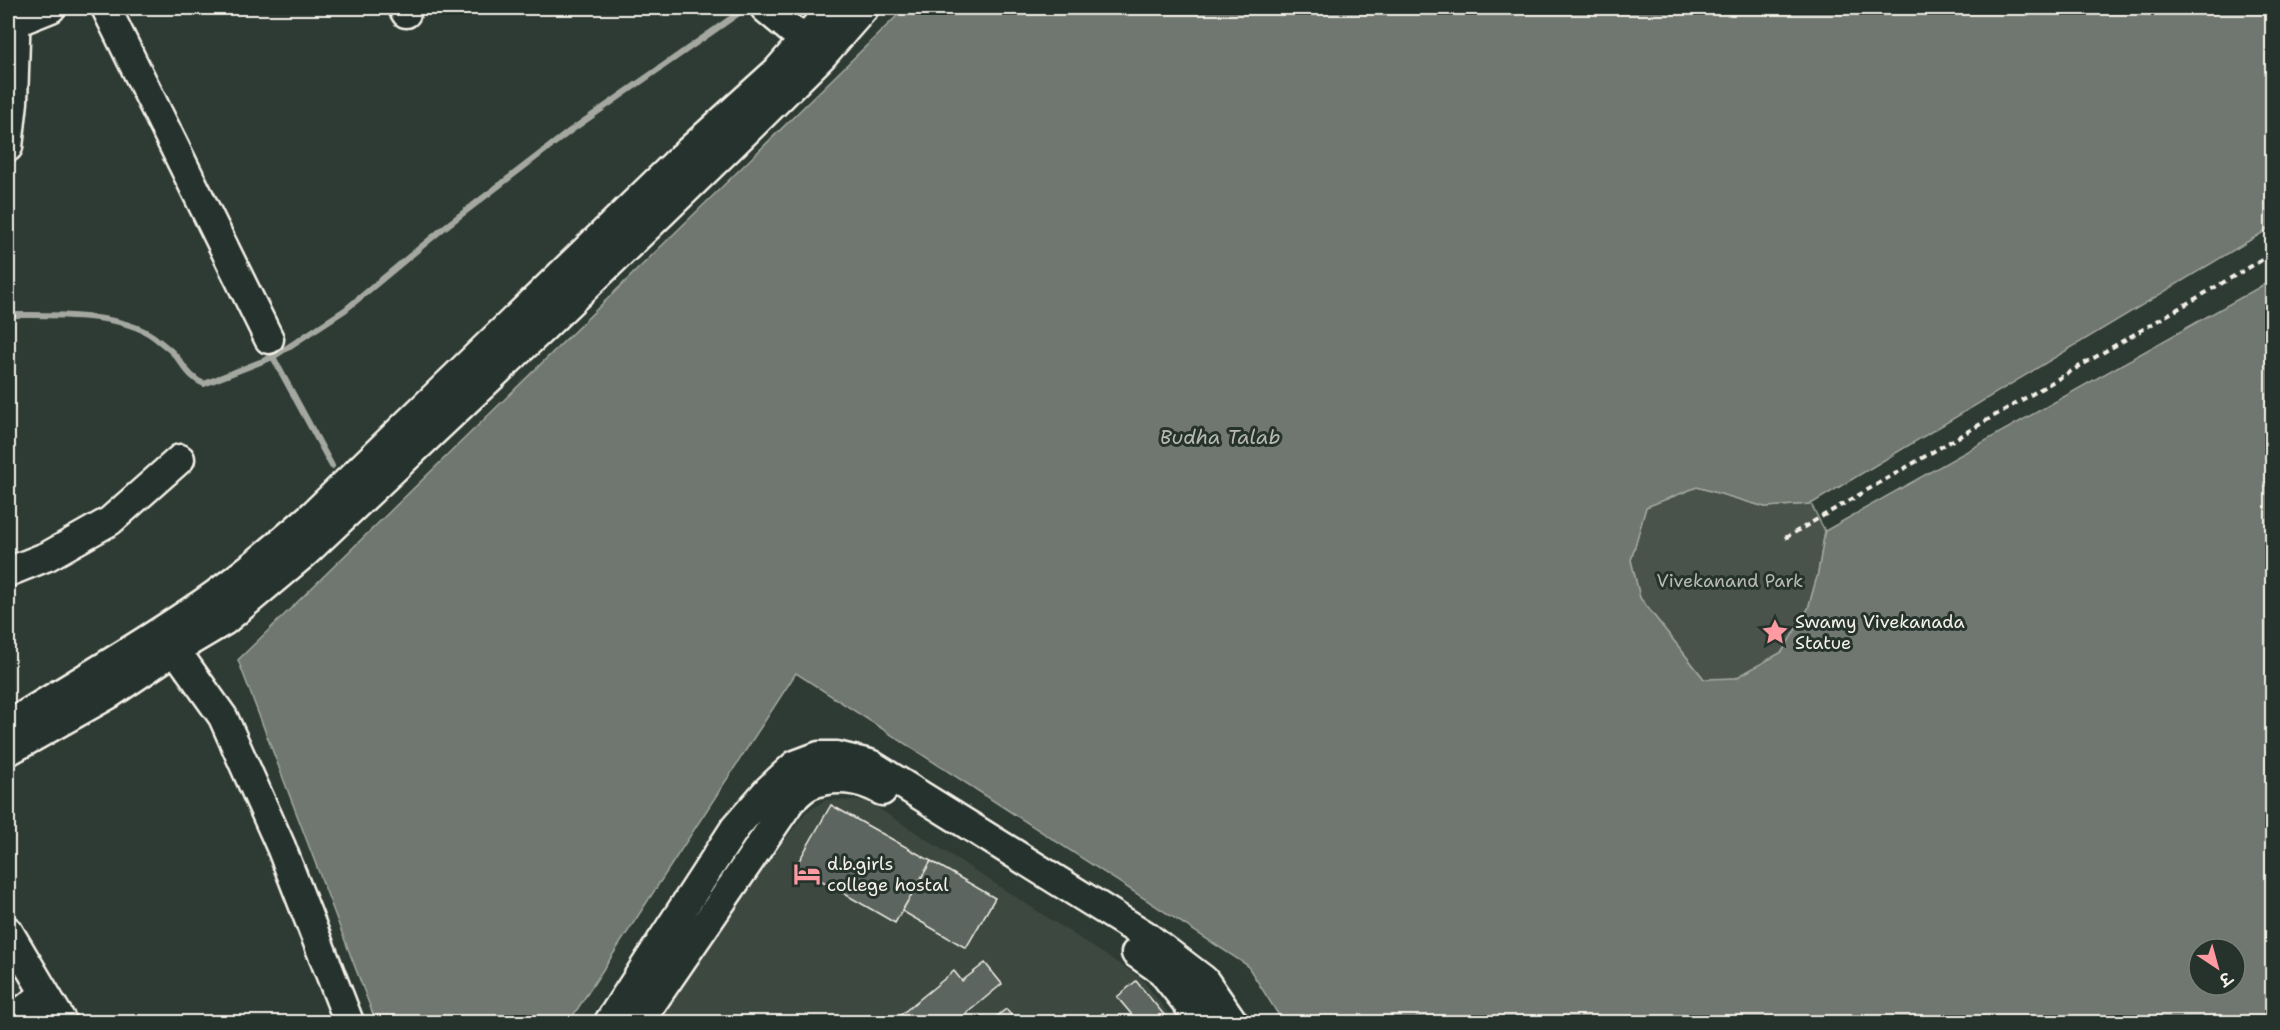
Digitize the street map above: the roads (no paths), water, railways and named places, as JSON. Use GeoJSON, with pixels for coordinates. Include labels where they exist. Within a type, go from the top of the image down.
{"type":"FeatureCollection","features":[{"type":"Feature","properties":{"kind":"street"},"geometry":{"type":"LineString","coordinates":[[8,147],[13,102],[16,15],[51,8]]}},
{"type":"Feature","properties":{"kind":"street"},"geometry":{"type":"LineString","coordinates":[[106,8],[269,339]]}},
{"type":"Feature","properties":{"kind":"street"},"geometry":{"type":"LineString","coordinates":[[765,8],[813,49]]}},
{"type":"Feature","properties":{"kind":"street"},"geometry":{"type":"LineString","coordinates":[[813,49],[832,8]]}},
{"type":"Feature","properties":{"kind":"street"},"geometry":{"type":"LineString","coordinates":[[8,751],[111,693],[168,640],[203,603],[260,560],[313,515],[680,159],[777,71],[813,49],[864,8]]}},
{"type":"Feature","properties":{"kind":"street"},"geometry":{"type":"LineString","coordinates":[[8,572],[48,556],[110,520],[180,459]]}},
{"type":"Feature","properties":{"kind":"street"},"geometry":{"type":"LineString","coordinates":[[8,725],[168,640]]}},
{"type":"Feature","properties":{"kind":"street"},"geometry":{"type":"LineString","coordinates":[[168,640],[223,717],[281,847],[349,1023]]}},
{"type":"Feature","properties":{"kind":"street"},"geometry":{"type":"LineString","coordinates":[[609,1023],[735,828],[769,789],[795,765],[819,756],[837,756],[870,764],[1145,935],[1204,980],[1233,1023]]}},
{"type":"Feature","properties":{"kind":"street"},"geometry":{"type":"LineString","coordinates":[[639,1023],[791,800],[808,785],[831,779],[852,779],[872,785],[1099,928],[1162,971],[1202,1023]]}},
{"type":"Feature","properties":{"kind":"street"},"geometry":{"type":"LineString","coordinates":[[8,932],[62,1023]]}},
{"type":"Feature","properties":{"kind":"street"},"geometry":{"type":"LineString","coordinates":[[8,1023],[45,994]]}},
{"type":"Feature","properties":{"kind":"water","name":"Budha Talab"},"geometry":{"type":"Polygon","coordinates":[[[905,8],[2272,8],[2272,227],[1811,504],[1765,507],[1697,487],[1646,507],[1631,560],[1640,598],[1704,679],[1736,678],[1782,652],[1808,609],[1818,573],[1825,531],[2272,280],[2272,1022],[1283,1022],[1247,965],[796,673],[569,1022],[376,1022],[238,660],[905,8]]]}},
{"type":"Feature","properties":{"kind":"waterway"},"geometry":{"type":"LineString","coordinates":[[8,315],[84,317],[123,323],[154,337],[175,355],[191,375],[204,384],[273,357],[345,310],[445,227],[570,131],[746,8]]}},
{"type":"Feature","properties":{"kind":"waterway"},"geometry":{"type":"LineString","coordinates":[[273,357],[332,466]]}},
{"type":"Feature","properties":{"kind":"place","name":"Swamy Vivekanada Statue"},"geometry":{"type":"Point","coordinates":[1775,632]}},
{"type":"Feature","properties":{"kind":"place","name":"d.b.girls college hostal"},"geometry":{"type":"Point","coordinates":[807,874]}},
{"type":"Feature","properties":{"kind":"park label","name":"Vivekanand Park"},"geometry":{"type":"Point","coordinates":[1730,581]}}]}
